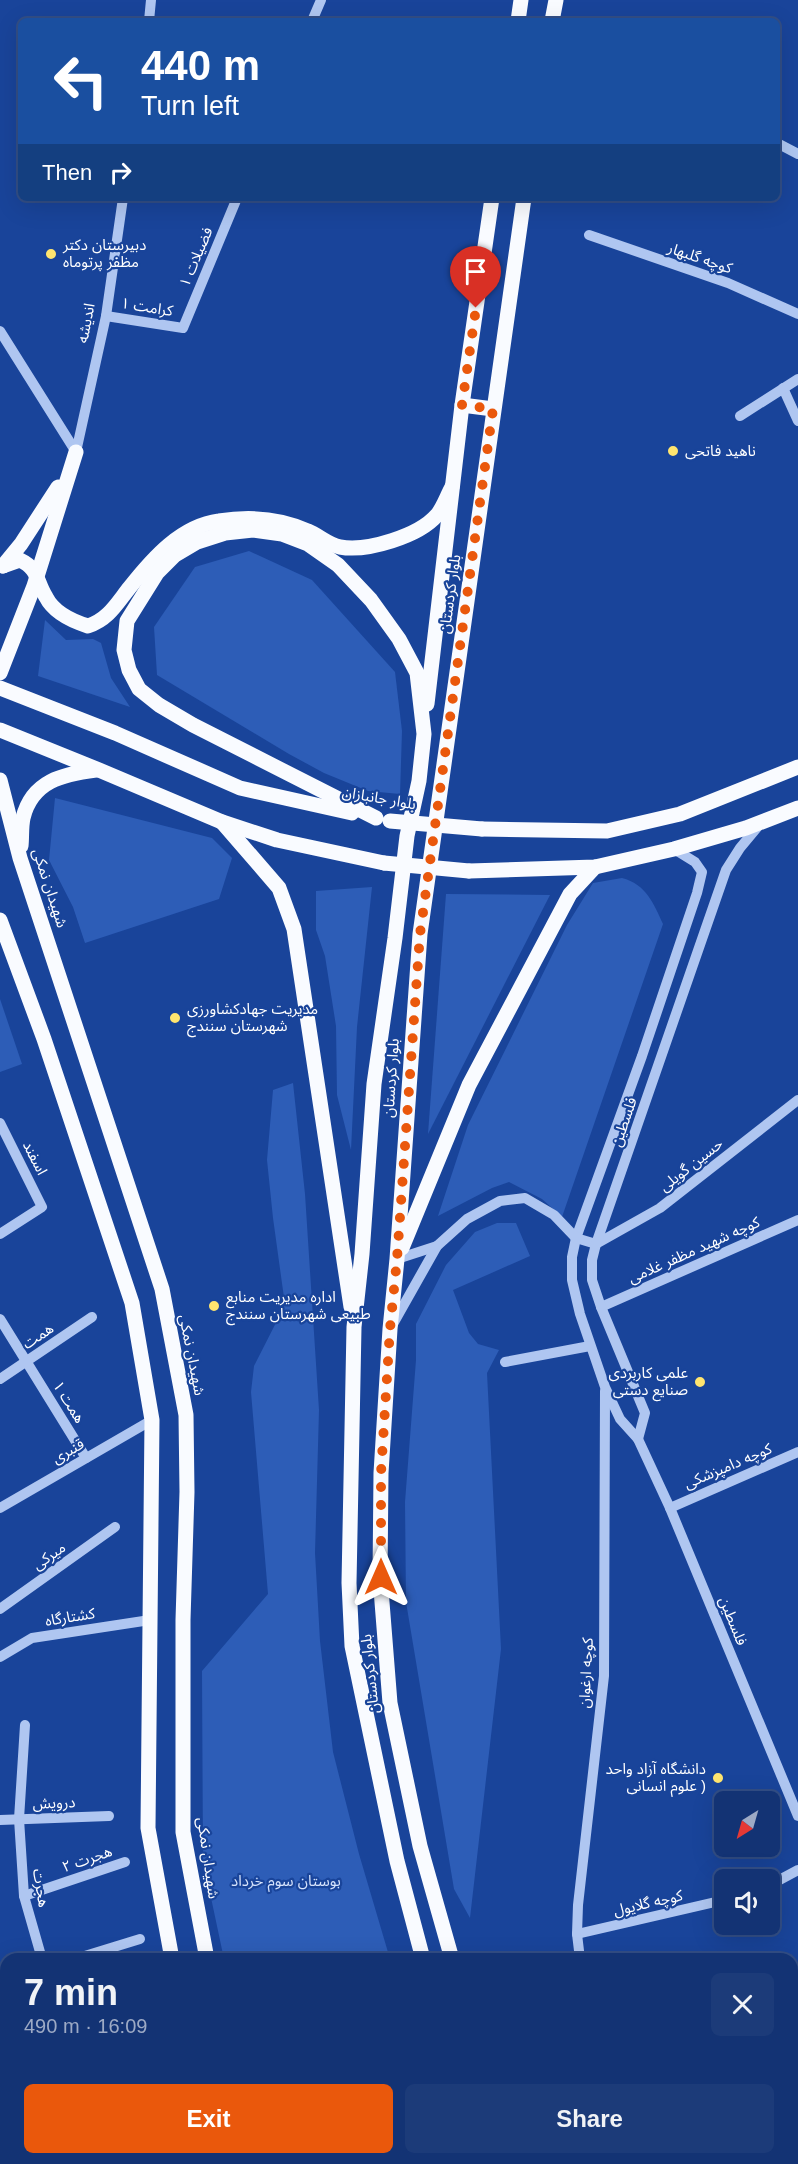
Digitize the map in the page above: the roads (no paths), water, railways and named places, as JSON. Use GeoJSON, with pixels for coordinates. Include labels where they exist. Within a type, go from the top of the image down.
{"type":"FeatureCollection","features":[{"type":"Feature","properties":{"kind":"main road"},"geometry":{"type":"LineString","coordinates":[[518,18],[521,0]]}},
{"type":"Feature","properties":{"kind":"main road"},"geometry":{"type":"LineString","coordinates":[[553,18],[556,0]]}},
{"type":"Feature","properties":{"kind":"main road","name":"بلوار کردستان"},"geometry":{"type":"LineString","coordinates":[[421,1953],[394,1850],[352,1646],[349,1572],[354,1327],[362,1254],[374,1084],[407,836],[419,781],[462,405],[492,201]]}},
{"type":"Feature","properties":{"kind":"main road","name":"بلوار کردستان"},"geometry":{"type":"LineString","coordinates":[[450,1953],[420,1846],[390,1703],[381,1577],[381,1473],[420,934],[524,201]]}},
{"type":"Feature","properties":{"kind":"main road"},"geometry":{"type":"LineString","coordinates":[[462,405],[493,409]]}},
{"type":"Feature","properties":{"kind":"main road","name":"اندیشه"},"geometry":{"type":"LineString","coordinates":[[2,569],[54,496],[76,452]]}},
{"type":"Feature","properties":{"kind":"main road","name":"اندیشه"},"geometry":{"type":"LineString","coordinates":[[0,673],[37,577],[76,452]]}},
{"type":"Feature","properties":{"kind":"main road"},"geometry":{"type":"LineString","coordinates":[[2,569],[20,560],[31,565],[46,599],[61,614],[88,626],[110,614],[141,573],[165,547],[189,532],[216,521],[250,517],[283,521],[340,547],[374,547],[412,533],[437,516],[452,487]]}},
{"type":"Feature","properties":{"kind":"main road","name":"بلوار کردستان"},"geometry":{"type":"LineString","coordinates":[[383,820],[193,725],[159,705],[139,689],[129,670],[124,650],[127,621],[157,573],[175,555],[196,542],[225,533],[253,530],[282,534],[308,544],[338,565],[371,600],[399,639],[417,673],[424,734]]}},
{"type":"Feature","properties":{"kind":"main road","name":"بلوار جانبازان"},"geometry":{"type":"LineString","coordinates":[[0,688],[114,733],[240,788],[383,820],[482,829],[607,831],[680,814],[798,767]]}},
{"type":"Feature","properties":{"kind":"main road"},"geometry":{"type":"LineString","coordinates":[[0,730],[222,822],[277,840],[384,863],[469,872],[595,867],[674,849],[798,808]]}},
{"type":"Feature","properties":{"kind":"main road"},"geometry":{"type":"LineString","coordinates":[[20,858],[23,818],[31,796],[49,781],[69,773],[99,770]]}},
{"type":"Feature","properties":{"kind":"main road","name":"شهیدان نمکی"},"geometry":{"type":"LineString","coordinates":[[0,780],[20,858],[162,1289],[186,1415],[183,1832],[206,1953]]}},
{"type":"Feature","properties":{"kind":"main road"},"geometry":{"type":"LineString","coordinates":[[222,822],[279,888],[294,929],[354,1327]]}},
{"type":"Feature","properties":{"kind":"main road"},"geometry":{"type":"LineString","coordinates":[[397,1259],[469,1085],[570,894],[595,867]]}},
{"type":"Feature","properties":{"kind":"main road"},"geometry":{"type":"LineString","coordinates":[[0,920],[44,1039],[132,1303],[152,1420],[148,1828],[171,1953]]}},
{"type":"Feature","properties":{"kind":"street"},"geometry":{"type":"LineString","coordinates":[[148,18],[151,0]]}},
{"type":"Feature","properties":{"kind":"street"},"geometry":{"type":"LineString","coordinates":[[313,18],[321,0]]}},
{"type":"Feature","properties":{"kind":"street"},"geometry":{"type":"LineString","coordinates":[[780,145],[798,154]]}},
{"type":"Feature","properties":{"kind":"street","name":"اندیشه"},"geometry":{"type":"LineString","coordinates":[[76,452],[106,316],[123,201]]}},
{"type":"Feature","properties":{"kind":"street","name":"فضیلات ۱"},"geometry":{"type":"LineString","coordinates":[[183,328],[236,201]]}},
{"type":"Feature","properties":{"kind":"street","name":"کوچه گلبهار"},"geometry":{"type":"LineString","coordinates":[[589,236],[728,283],[798,314]]}},
{"type":"Feature","properties":{"kind":"street","name":"کرامت ۱"},"geometry":{"type":"LineString","coordinates":[[106,316],[183,328]]}},
{"type":"Feature","properties":{"kind":"street"},"geometry":{"type":"LineString","coordinates":[[0,331],[76,452]]}},
{"type":"Feature","properties":{"kind":"street"},"geometry":{"type":"LineString","coordinates":[[740,416],[798,379]]}},
{"type":"Feature","properties":{"kind":"street"},"geometry":{"type":"LineString","coordinates":[[783,388],[798,421]]}},
{"type":"Feature","properties":{"kind":"street","name":"فلسطین"},"geometry":{"type":"LineString","coordinates":[[638,1439],[645,1413],[601,1307],[592,1280],[592,1260],[726,870],[761,822]]}},
{"type":"Feature","properties":{"kind":"street","name":"فلسطین"},"geometry":{"type":"LineString","coordinates":[[674,849],[695,862],[702,872],[642,1056],[576,1238],[572,1257],[572,1280],[590,1346],[605,1387],[620,1419],[638,1439],[670,1508],[798,1816]]}},
{"type":"Feature","properties":{"kind":"street","name":"حسین گویلی"},"geometry":{"type":"LineString","coordinates":[[596,1244],[660,1208],[798,1100]]}},
{"type":"Feature","properties":{"kind":"street","name":"اسفند"},"geometry":{"type":"LineString","coordinates":[[0,1123],[42,1207],[0,1234]]}},
{"type":"Feature","properties":{"kind":"street"},"geometry":{"type":"LineString","coordinates":[[390,1329],[437,1246],[467,1218],[500,1201],[525,1198],[554,1215],[576,1238],[596,1244]]}},
{"type":"Feature","properties":{"kind":"street","name":"کوچه شهید مظفر غلامی"},"geometry":{"type":"LineString","coordinates":[[601,1307],[798,1220]]}},
{"type":"Feature","properties":{"kind":"street"},"geometry":{"type":"LineString","coordinates":[[397,1259],[437,1246]]}},
{"type":"Feature","properties":{"kind":"street","name":"همت"},"geometry":{"type":"LineString","coordinates":[[0,1379],[92,1317]]}},
{"type":"Feature","properties":{"kind":"street","name":"همت ۱"},"geometry":{"type":"LineString","coordinates":[[0,1319],[86,1458]]}},
{"type":"Feature","properties":{"kind":"street"},"geometry":{"type":"LineString","coordinates":[[505,1362],[590,1346]]}},
{"type":"Feature","properties":{"kind":"street","name":"کوچه ارغوان"},"geometry":{"type":"LineString","coordinates":[[580,1953],[578,1905],[604,1676],[605,1387]]}},
{"type":"Feature","properties":{"kind":"street","name":"قنبری"},"geometry":{"type":"LineString","coordinates":[[0,1508],[152,1420]]}},
{"type":"Feature","properties":{"kind":"street","name":"کوچه دامپزشکی"},"geometry":{"type":"LineString","coordinates":[[670,1508],[798,1452]]}},
{"type":"Feature","properties":{"kind":"street","name":"میرکی"},"geometry":{"type":"LineString","coordinates":[[0,1609],[115,1527]]}},
{"type":"Feature","properties":{"kind":"street","name":"کشتارگاه"},"geometry":{"type":"LineString","coordinates":[[0,1657],[32,1638],[150,1620]]}},
{"type":"Feature","properties":{"kind":"street","name":"هجرت"},"geometry":{"type":"LineString","coordinates":[[25,1725],[19,1819],[24,1896],[40,1953]]}},
{"type":"Feature","properties":{"kind":"street","name":"درویش"},"geometry":{"type":"LineString","coordinates":[[0,1820],[109,1816]]}},
{"type":"Feature","properties":{"kind":"street","name":"هجرت ۲"},"geometry":{"type":"LineString","coordinates":[[24,1896],[125,1862]]}},
{"type":"Feature","properties":{"kind":"street"},"geometry":{"type":"LineString","coordinates":[[780,1880],[798,1870]]}},
{"type":"Feature","properties":{"kind":"street","name":"کوچه گلایول"},"geometry":{"type":"LineString","coordinates":[[578,1934],[714,1902]]}},
{"type":"Feature","properties":{"kind":"street"},"geometry":{"type":"LineString","coordinates":[[94,1953],[140,1939]]}},
{"type":"Feature","properties":{"kind":"place","name":"دبیرستان دکتر مظفر پرتوماه"},"geometry":{"type":"Point","coordinates":[51,254]}},
{"type":"Feature","properties":{"kind":"place","name":"ناهید فاتحی"},"geometry":{"type":"Point","coordinates":[673,451]}},
{"type":"Feature","properties":{"kind":"place","name":"مدیریت جهادکشاورزی شهرستان سنندج"},"geometry":{"type":"Point","coordinates":[175,1018]}},
{"type":"Feature","properties":{"kind":"place","name":"اداره مدیریت منابع طبیعی شهرستان سنندج"},"geometry":{"type":"Point","coordinates":[214,1306]}},
{"type":"Feature","properties":{"kind":"place","name":"علمی کاربردی صنایع دستی"},"geometry":{"type":"Point","coordinates":[700,1382]}},
{"type":"Feature","properties":{"kind":"place","name":"دانشگاه آزاد واحد علوم انسانی )"},"geometry":{"type":"Point","coordinates":[718,1778]}},
{"type":"Feature","properties":{"kind":"park label","name":"بوستان سوم خرداد"},"geometry":{"type":"Point","coordinates":[286,1881]}}]}
